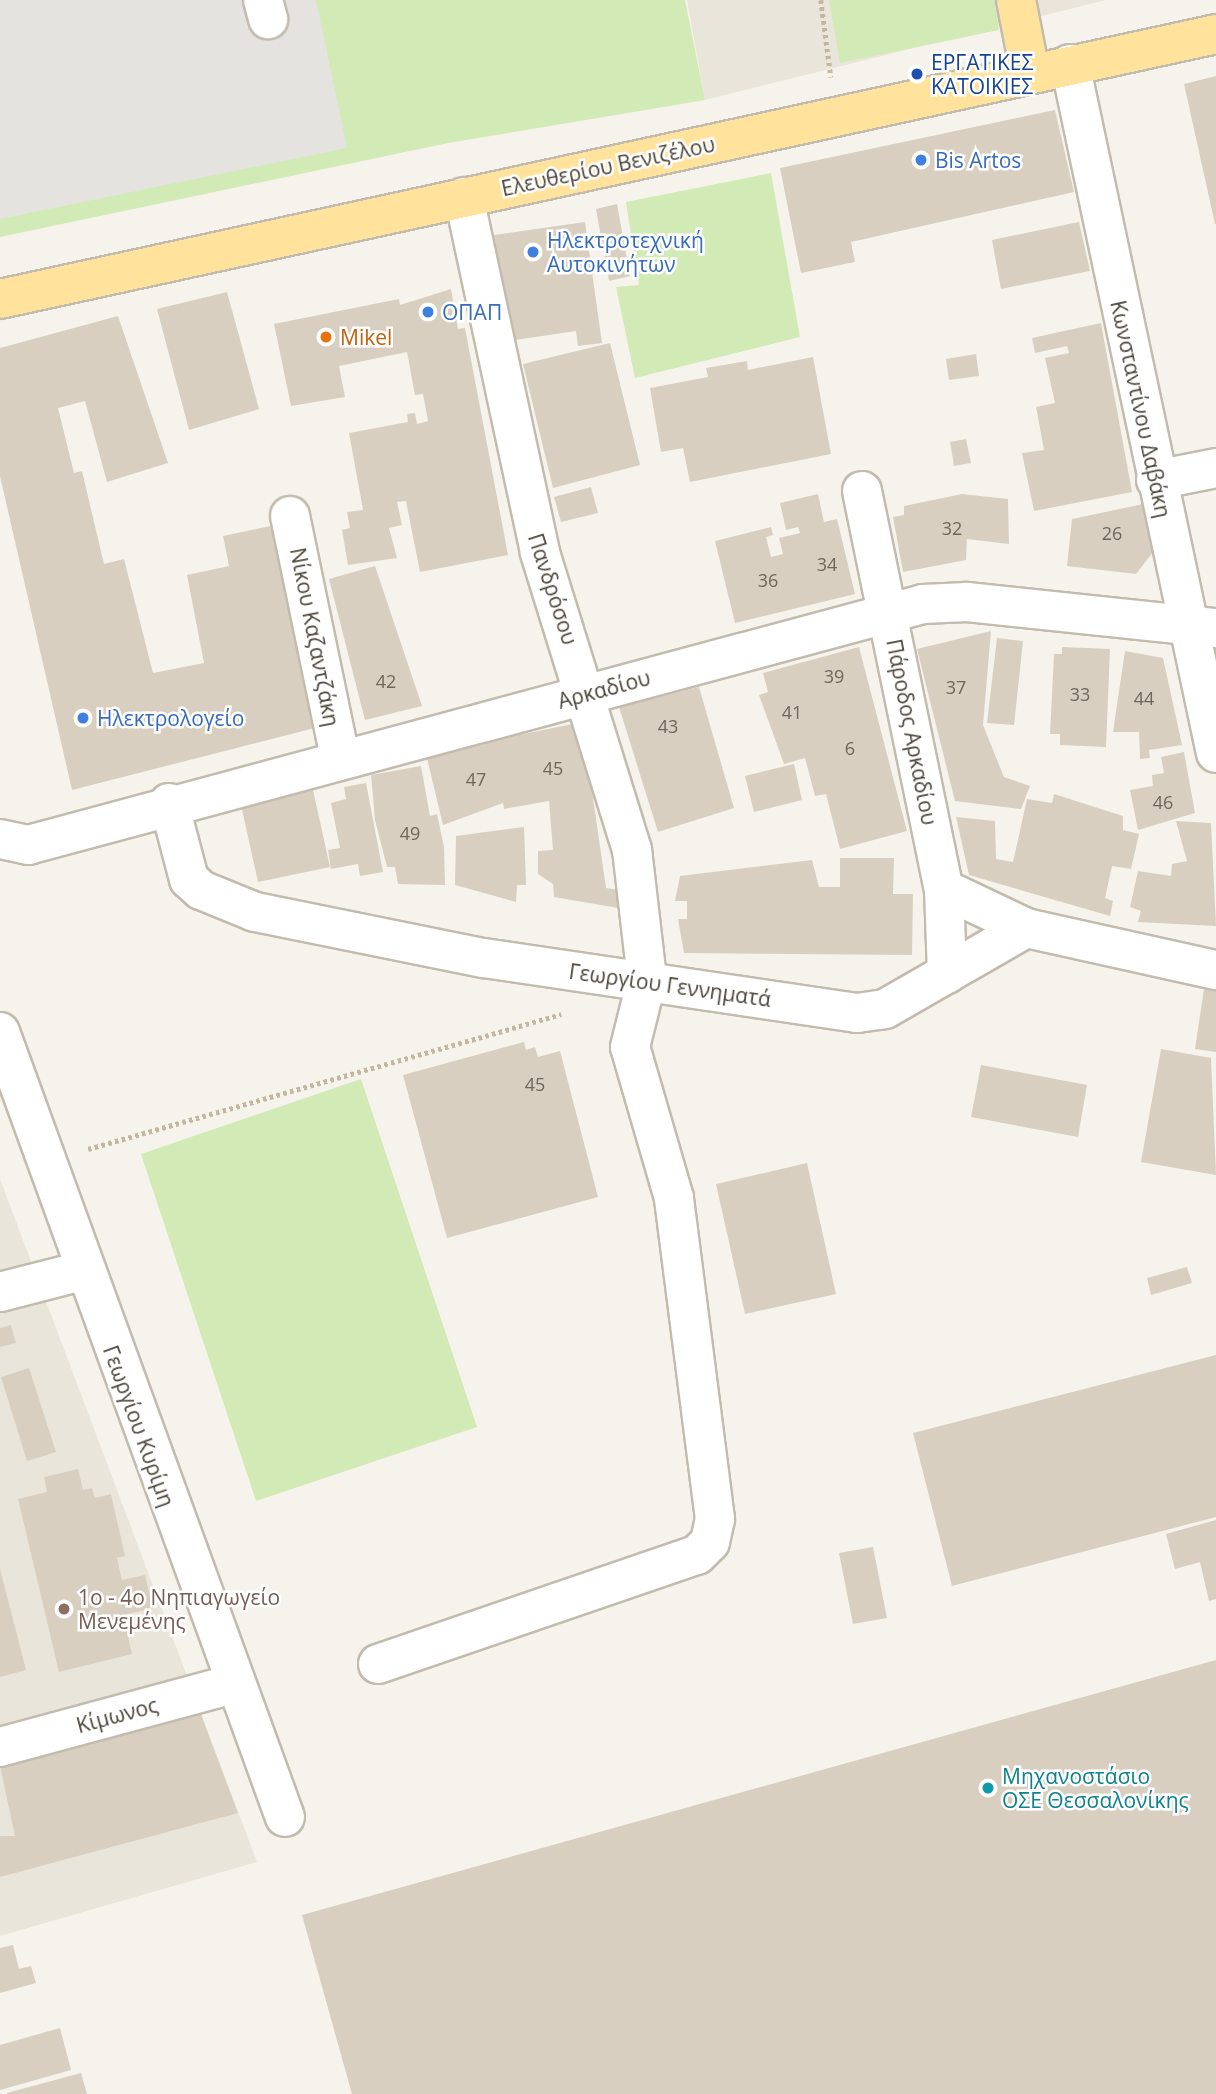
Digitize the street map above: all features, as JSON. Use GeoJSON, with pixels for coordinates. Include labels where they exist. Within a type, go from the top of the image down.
{"type":"FeatureCollection","features":[{"type":"Feature","properties":{"kind":"main road"},"geometry":{"type":"LineString","coordinates":[[1016,0],[1030,72]]}},
{"type":"Feature","properties":{"kind":"main road","name":"Ελευθερίου Βενιζέλου"},"geometry":{"type":"LineString","coordinates":[[0,299],[1030,72],[1216,34]]}},
{"type":"Feature","properties":{"kind":"street","name":"Κωνσταντίνου Δαβάκη"},"geometry":{"type":"LineString","coordinates":[[1070,64],[1156,480],[1201,626],[1216,753]]}},
{"type":"Feature","properties":{"kind":"street","name":"Πανδρόσου"},"geometry":{"type":"LineString","coordinates":[[464,197],[540,552],[587,694],[632,850],[647,979]]}},
{"type":"Feature","properties":{"kind":"street"},"geometry":{"type":"LineString","coordinates":[[1156,480],[1216,468]]}},
{"type":"Feature","properties":{"kind":"street","name":"Πάροδος Αρκαδίου"},"geometry":{"type":"LineString","coordinates":[[862,491],[944,889],[947,974]]}},
{"type":"Feature","properties":{"kind":"street","name":"Νίκου Καζαντζάκη"},"geometry":{"type":"LineString","coordinates":[[290,516],[340,758]]}},
{"type":"Feature","properties":{"kind":"street","name":"Αρκαδίου"},"geometry":{"type":"LineString","coordinates":[[0,839],[28,845],[169,803],[587,694],[888,610],[967,602],[1201,626]]}},
{"type":"Feature","properties":{"kind":"street","name":"Γεωργίου Γεννηματά"},"geometry":{"type":"LineString","coordinates":[[169,803],[189,880],[239,908],[484,958],[647,979],[858,1013],[885,1009],[1026,928]]}},
{"type":"Feature","properties":{"kind":"street"},"geometry":{"type":"LineString","coordinates":[[944,889],[1026,928],[1216,970]]}},
{"type":"Feature","properties":{"kind":"street"},"geometry":{"type":"LineString","coordinates":[[378,1664],[696,1555],[710,1542],[715,1519],[674,1198],[630,1047],[647,979]]}},
{"type":"Feature","properties":{"kind":"street","name":"Γεωργίου Κυρίμη"},"geometry":{"type":"LineString","coordinates":[[0,1032],[82,1271],[233,1684],[285,1817]]}},
{"type":"Feature","properties":{"kind":"street"},"geometry":{"type":"LineString","coordinates":[[0,1292],[82,1271]]}},
{"type":"Feature","properties":{"kind":"street","name":"Κίμωνος"},"geometry":{"type":"LineString","coordinates":[[0,1747],[233,1684]]}},
{"type":"Feature","properties":{"kind":"path"},"geometry":{"type":"LineString","coordinates":[[821,0],[835,114],[831,116]]}},
{"type":"Feature","properties":{"kind":"path"},"geometry":{"type":"LineString","coordinates":[[44,1161],[509,1029]]}},
{"type":"Feature","properties":{"kind":"shaded area"},"geometry":{"type":"Polygon","coordinates":[[[0,0],[316,0],[347,148],[0,219],[0,0]]]}},
{"type":"Feature","properties":{"kind":"shaded area"},"geometry":{"type":"Polygon","coordinates":[[[687,0],[1106,0],[705,100],[687,0]]]}},
{"type":"Feature","properties":{"kind":"shaded area"},"geometry":{"type":"Polygon","coordinates":[[[0,1179],[257,1862],[0,1936],[0,1179]]]}},
{"type":"Feature","properties":{"kind":"green space"},"geometry":{"type":"Polygon","coordinates":[[[0,0],[685,0],[705,100],[448,143],[0,237],[0,0]]]}},
{"type":"Feature","properties":{"kind":"green space"},"geometry":{"type":"Polygon","coordinates":[[[829,0],[994,0],[999,30],[840,63],[829,0]]]}},
{"type":"Feature","properties":{"kind":"green space"},"geometry":{"type":"Polygon","coordinates":[[[771,173],[800,337],[635,378],[616,287],[639,285],[626,202],[771,173]]]}},
{"type":"Feature","properties":{"kind":"green space"},"geometry":{"type":"Polygon","coordinates":[[[361,1079],[477,1427],[256,1501],[141,1154],[361,1079]]]}},
{"type":"Feature","properties":{"kind":"building"},"geometry":{"type":"Polygon","coordinates":[[[1216,76],[1216,224],[1215,224],[1184,84],[1216,76]]]}},
{"type":"Feature","properties":{"kind":"building"},"geometry":{"type":"Polygon","coordinates":[[[1055,110],[1074,192],[851,242],[855,262],[801,273],[780,168],[1055,110]]]}},
{"type":"Feature","properties":{"kind":"building"},"geometry":{"type":"Polygon","coordinates":[[[617,204],[630,276],[609,281],[596,209],[617,204]]]}},
{"type":"Feature","properties":{"kind":"building"},"geometry":{"type":"Polygon","coordinates":[[[585,222],[602,343],[578,346],[576,331],[515,340],[494,235],[585,222]]]}},
{"type":"Feature","properties":{"kind":"building"},"geometry":{"type":"Polygon","coordinates":[[[1079,222],[1090,271],[1001,289],[992,240],[1079,222]]]}},
{"type":"Feature","properties":{"kind":"building"},"geometry":{"type":"Polygon","coordinates":[[[451,289],[458,329],[465,328],[508,555],[420,572],[406,501],[397,502],[402,525],[389,528],[397,558],[348,565],[342,530],[350,528],[347,512],[363,510],[349,433],[408,422],[407,414],[415,413],[417,424],[428,421],[423,394],[415,395],[407,352],[339,366],[345,397],[291,406],[274,324],[399,299],[400,305],[451,289]]]}},
{"type":"Feature","properties":{"kind":"building"},"geometry":{"type":"Polygon","coordinates":[[[227,292],[259,409],[189,430],[157,309],[227,292]]]}},
{"type":"Feature","properties":{"kind":"building"},"geometry":{"type":"Polygon","coordinates":[[[118,316],[168,463],[107,482],[85,401],[58,408],[74,473],[82,471],[104,564],[124,559],[153,673],[204,663],[187,575],[229,566],[223,536],[275,525],[319,727],[72,790],[0,476],[0,348],[118,316]]]}},
{"type":"Feature","properties":{"kind":"building"},"geometry":{"type":"Polygon","coordinates":[[[1101,323],[1132,492],[1034,511],[1022,453],[1044,450],[1036,407],[1055,403],[1045,358],[1069,353],[1067,346],[1035,353],[1032,338],[1101,323]]]}},
{"type":"Feature","properties":{"kind":"building"},"geometry":{"type":"Polygon","coordinates":[[[610,343],[640,465],[553,488],[523,364],[610,343]]]}},
{"type":"Feature","properties":{"kind":"building"},"geometry":{"type":"Polygon","coordinates":[[[976,354],[979,376],[949,380],[946,359],[976,354]]]}},
{"type":"Feature","properties":{"kind":"building"},"geometry":{"type":"Polygon","coordinates":[[[813,357],[831,454],[690,482],[683,448],[661,452],[650,388],[708,377],[706,368],[747,361],[748,370],[813,357]]]}},
{"type":"Feature","properties":{"kind":"building"},"geometry":{"type":"Polygon","coordinates":[[[966,439],[971,463],[954,466],[950,442],[966,439]]]}},
{"type":"Feature","properties":{"kind":"building"},"geometry":{"type":"Polygon","coordinates":[[[591,487],[598,513],[561,522],[554,497],[591,487]]]}},
{"type":"Feature","properties":{"kind":"building"},"geometry":{"type":"Polygon","coordinates":[[[818,494],[824,522],[837,519],[855,594],[735,623],[715,541],[771,527],[773,535],[766,537],[771,557],[783,554],[779,538],[800,533],[798,527],[786,530],[780,503],[818,494]]]}},
{"type":"Feature","properties":{"kind":"building"},"geometry":{"type":"Polygon","coordinates":[[[962,494],[1008,499],[1009,544],[967,539],[966,560],[903,572],[893,517],[904,515],[904,506],[962,494]]]}},
{"type":"Feature","properties":{"kind":"building"},"geometry":{"type":"Polygon","coordinates":[[[1148,503],[1157,547],[1136,574],[1067,566],[1072,519],[1148,503]]]}},
{"type":"Feature","properties":{"kind":"building"},"geometry":{"type":"Polygon","coordinates":[[[375,566],[422,706],[365,720],[329,579],[375,566]]]}},
{"type":"Feature","properties":{"kind":"building"},"geometry":{"type":"Polygon","coordinates":[[[991,631],[983,725],[1004,777],[1030,786],[1021,809],[955,801],[917,649],[991,631]]]}},
{"type":"Feature","properties":{"kind":"building"},"geometry":{"type":"Polygon","coordinates":[[[997,638],[1023,641],[1014,725],[987,723],[997,638]]]}},
{"type":"Feature","properties":{"kind":"building"},"geometry":{"type":"Polygon","coordinates":[[[859,647],[907,831],[840,849],[826,794],[815,796],[805,758],[784,764],[759,695],[768,692],[763,673],[859,647]]]}},
{"type":"Feature","properties":{"kind":"building"},"geometry":{"type":"Polygon","coordinates":[[[1062,647],[1110,649],[1106,747],[1060,745],[1060,734],[1050,734],[1054,654],[1062,654],[1062,647]]]}},
{"type":"Feature","properties":{"kind":"building"},"geometry":{"type":"Polygon","coordinates":[[[1125,651],[1163,658],[1182,745],[1149,750],[1150,758],[1140,759],[1139,732],[1113,732],[1125,651]]]}},
{"type":"Feature","properties":{"kind":"building"},"geometry":{"type":"Polygon","coordinates":[[[699,687],[734,808],[658,832],[619,707],[699,687]]]}},
{"type":"Feature","properties":{"kind":"building"},"geometry":{"type":"Polygon","coordinates":[[[582,722],[606,888],[618,890],[618,908],[554,897],[553,884],[538,874],[538,851],[553,850],[549,801],[504,809],[503,803],[443,825],[426,754],[582,722]]]}},
{"type":"Feature","properties":{"kind":"building"},"geometry":{"type":"Polygon","coordinates":[[[1184,752],[1195,813],[1138,830],[1130,790],[1153,786],[1152,775],[1164,773],[1161,757],[1184,752]]]}},
{"type":"Feature","properties":{"kind":"building"},"geometry":{"type":"Polygon","coordinates":[[[794,764],[802,800],[754,812],[745,776],[794,764]]]}},
{"type":"Feature","properties":{"kind":"building"},"geometry":{"type":"Polygon","coordinates":[[[421,766],[430,816],[437,814],[444,847],[445,885],[398,884],[395,867],[387,867],[375,820],[371,775],[421,766]]]}},
{"type":"Feature","properties":{"kind":"building"},"geometry":{"type":"Polygon","coordinates":[[[366,783],[383,872],[360,876],[358,864],[331,869],[328,850],[340,848],[331,803],[346,799],[344,787],[366,783]]]}},
{"type":"Feature","properties":{"kind":"building"},"geometry":{"type":"Polygon","coordinates":[[[313,790],[330,867],[258,882],[241,805],[313,790]]]}},
{"type":"Feature","properties":{"kind":"building"},"geometry":{"type":"Polygon","coordinates":[[[1054,794],[1123,816],[1123,830],[1139,834],[1131,869],[1112,866],[1105,898],[1113,901],[1110,916],[969,875],[956,817],[995,821],[996,859],[1013,862],[1027,799],[1052,803],[1054,794]]]}},
{"type":"Feature","properties":{"kind":"building"},"geometry":{"type":"Polygon","coordinates":[[[1176,821],[1211,823],[1216,926],[1138,922],[1141,911],[1130,907],[1138,871],[1171,876],[1172,864],[1187,861],[1176,821]]]}},
{"type":"Feature","properties":{"kind":"building"},"geometry":{"type":"Polygon","coordinates":[[[524,827],[526,885],[517,885],[516,902],[455,885],[456,836],[524,827]]]}},
{"type":"Feature","properties":{"kind":"building"},"geometry":{"type":"Polygon","coordinates":[[[840,858],[894,858],[893,894],[913,894],[912,955],[684,953],[678,919],[687,919],[687,901],[675,901],[680,876],[812,860],[819,887],[840,887],[840,858]]]}},
{"type":"Feature","properties":{"kind":"building"},"geometry":{"type":"Polygon","coordinates":[[[1204,989],[1216,991],[1216,1052],[1195,1049],[1204,989]]]}},
{"type":"Feature","properties":{"kind":"building"},"geometry":{"type":"Polygon","coordinates":[[[524,1042],[526,1050],[535,1047],[538,1057],[560,1051],[598,1197],[447,1238],[403,1075],[524,1042]]]}},
{"type":"Feature","properties":{"kind":"building"},"geometry":{"type":"Polygon","coordinates":[[[1161,1049],[1211,1058],[1216,1175],[1141,1162],[1161,1049]]]}},
{"type":"Feature","properties":{"kind":"building"},"geometry":{"type":"Polygon","coordinates":[[[981,1065],[1087,1085],[1078,1137],[971,1117],[981,1065]]]}},
{"type":"Feature","properties":{"kind":"building"},"geometry":{"type":"Polygon","coordinates":[[[807,1163],[836,1294],[745,1314],[716,1184],[807,1163]]]}},
{"type":"Feature","properties":{"kind":"building"},"geometry":{"type":"Polygon","coordinates":[[[1187,1267],[1192,1283],[1151,1295],[1147,1278],[1187,1267]]]}},
{"type":"Feature","properties":{"kind":"building"},"geometry":{"type":"Polygon","coordinates":[[[11,1325],[16,1343],[0,1347],[0,1328],[11,1325]]]}},
{"type":"Feature","properties":{"kind":"building"},"geometry":{"type":"Polygon","coordinates":[[[1216,1355],[1216,1517],[952,1586],[913,1433],[1216,1355]]]}},
{"type":"Feature","properties":{"kind":"building"},"geometry":{"type":"Polygon","coordinates":[[[29,1368],[56,1452],[27,1461],[1,1377],[29,1368]]]}},
{"type":"Feature","properties":{"kind":"building"},"geometry":{"type":"Polygon","coordinates":[[[78,1469],[83,1490],[92,1488],[95,1498],[111,1494],[125,1556],[117,1558],[122,1580],[145,1575],[153,1608],[123,1615],[132,1654],[59,1672],[18,1499],[47,1492],[44,1477],[78,1469]]]}},
{"type":"Feature","properties":{"kind":"building"},"geometry":{"type":"Polygon","coordinates":[[[1216,1520],[1216,1599],[1209,1601],[1200,1562],[1175,1569],[1166,1534],[1216,1520]]]}},
{"type":"Feature","properties":{"kind":"building"},"geometry":{"type":"Polygon","coordinates":[[[873,1547],[887,1618],[853,1624],[839,1553],[873,1547]]]}},
{"type":"Feature","properties":{"kind":"building"},"geometry":{"type":"Polygon","coordinates":[[[0,1569],[26,1670],[0,1677],[0,1569]]]}},
{"type":"Feature","properties":{"kind":"building","name":"Μηχανοστάσιο ΟΣΕ Θεσσαλονίκης"},"geometry":{"type":"Polygon","coordinates":[[[1216,1660],[1216,2094],[352,2094],[302,1915],[1216,1660]]]}},
{"type":"Feature","properties":{"kind":"building"},"geometry":{"type":"Polygon","coordinates":[[[200,1712],[238,1813],[0,1877],[0,1836],[15,1836],[0,1766],[200,1712]]]}},
{"type":"Feature","properties":{"kind":"building"},"geometry":{"type":"Polygon","coordinates":[[[13,1945],[19,1969],[31,1966],[36,1983],[0,1993],[0,1948],[13,1945]]]}},
{"type":"Feature","properties":{"kind":"building"},"geometry":{"type":"Polygon","coordinates":[[[60,2028],[71,2070],[0,2090],[0,2045],[60,2028]]]}},
{"type":"Feature","properties":{"kind":"building"},"geometry":{"type":"Polygon","coordinates":[[[81,2073],[87,2094],[7,2094],[7,2093],[81,2073]]]}},
{"type":"Feature","properties":{"kind":"place","name":"ΕΡΓΑΤΙΚΕΣ ΚΑΤΟΙΚΙΕΣ"},"geometry":{"type":"Point","coordinates":[917,74]}},
{"type":"Feature","properties":{"kind":"place","name":"Bis Artos"},"geometry":{"type":"Point","coordinates":[921,160]}},
{"type":"Feature","properties":{"kind":"place","name":"Ηλεκτροτεχνική Αυτοκινήτων"},"geometry":{"type":"Point","coordinates":[533,252]}},
{"type":"Feature","properties":{"kind":"place","name":"ΟΠΑΠ"},"geometry":{"type":"Point","coordinates":[428,312]}},
{"type":"Feature","properties":{"kind":"place","name":"Mikel"},"geometry":{"type":"Point","coordinates":[326,337]}},
{"type":"Feature","properties":{"kind":"place","name":"Ηλεκτρολογείο"},"geometry":{"type":"Point","coordinates":[83,718]}},
{"type":"Feature","properties":{"kind":"place","name":"1o - 4o Νηπιαγωγείο Μενεμένης"},"geometry":{"type":"Point","coordinates":[64,1609]}},
{"type":"Feature","properties":{"kind":"place","name":"Μηχανοστάσιο ΟΣΕ Θεσσαλονίκης"},"geometry":{"type":"Point","coordinates":[988,1788]}}]}
